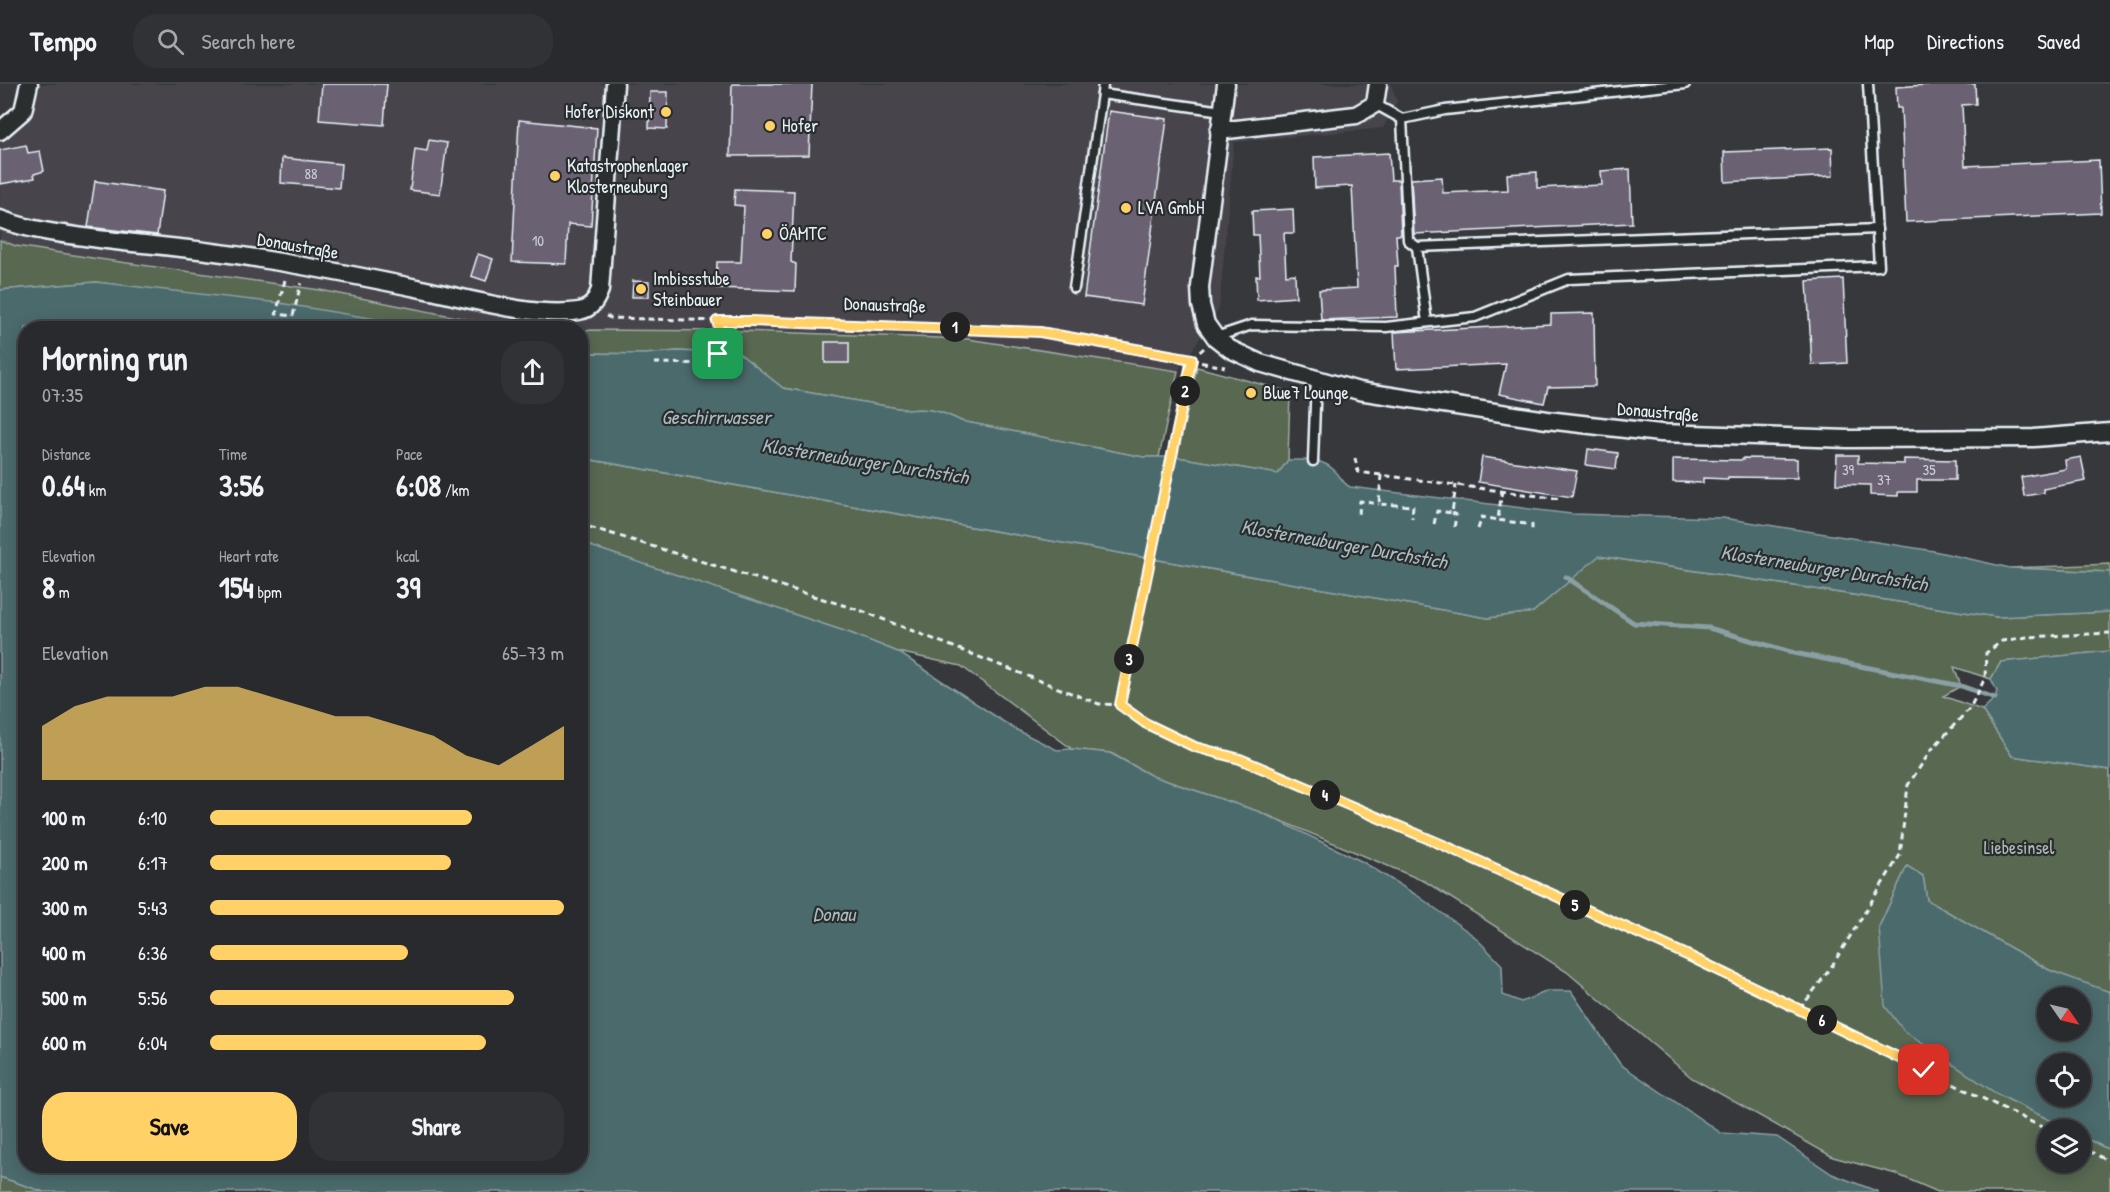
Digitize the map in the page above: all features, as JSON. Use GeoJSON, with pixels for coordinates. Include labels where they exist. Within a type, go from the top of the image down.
{"type":"FeatureCollection","features":[{"type":"Feature","properties":{"kind":"street"},"geometry":{"type":"LineString","coordinates":[[0,131],[23,111],[29,84]]}},
{"type":"Feature","properties":{"kind":"street","name":"Donaustraße"},"geometry":{"type":"LineString","coordinates":[[0,219],[70,235],[260,258],[491,304],[557,312],[579,311],[589,308],[596,301],[600,290],[615,84]]}},
{"type":"Feature","properties":{"kind":"street"},"geometry":{"type":"LineString","coordinates":[[1215,338],[1206,324],[1200,287],[1226,84]]}},
{"type":"Feature","properties":{"kind":"street"},"geometry":{"type":"LineString","coordinates":[[1219,131],[1356,115],[1375,104],[1378,84]]}},
{"type":"Feature","properties":{"kind":"street","name":"Donaustraße"},"geometry":{"type":"LineString","coordinates":[[1215,338],[1230,350],[1247,359],[1359,391],[1547,420],[1660,434],[1848,439],[2034,438],[2110,432]]}},
{"type":"Feature","properties":{"kind":"lane"},"geometry":{"type":"LineString","coordinates":[[1074,288],[1103,84]]}},
{"type":"Feature","properties":{"kind":"lane"},"geometry":{"type":"LineString","coordinates":[[1375,104],[1402,119],[1445,110],[1685,84]]}},
{"type":"Feature","properties":{"kind":"lane"},"geometry":{"type":"LineString","coordinates":[[1215,338],[1252,325],[1386,327],[1476,317],[1569,279],[1879,266],[1868,84]]}},
{"type":"Feature","properties":{"kind":"lane"},"geometry":{"type":"LineString","coordinates":[[1102,94],[1222,111]]}},
{"type":"Feature","properties":{"kind":"lane"},"geometry":{"type":"LineString","coordinates":[[1402,119],[1408,240],[1418,247],[1877,229]]}},
{"type":"Feature","properties":{"kind":"lane"},"geometry":{"type":"LineString","coordinates":[[1418,247],[1427,322]]}},
{"type":"Feature","properties":{"kind":"lane"},"geometry":{"type":"LineString","coordinates":[[1313,461],[1316,378]]}},
{"type":"Feature","properties":{"kind":"path"},"geometry":{"type":"LineString","coordinates":[[285,279],[276,314],[293,316],[301,284]]}},
{"type":"Feature","properties":{"kind":"path","name":"Donaustraße"},"geometry":{"type":"LineString","coordinates":[[611,318],[1040,332],[1192,359],[1120,705]]}},
{"type":"Feature","properties":{"kind":"path"},"geometry":{"type":"LineString","coordinates":[[654,363],[718,364],[716,335],[720,332],[717,321]]}},
{"type":"Feature","properties":{"kind":"path"},"geometry":{"type":"LineString","coordinates":[[1355,458],[1358,472],[1561,498]]}},
{"type":"Feature","properties":{"kind":"path"},"geometry":{"type":"LineString","coordinates":[[1379,504],[1381,475]]}},
{"type":"Feature","properties":{"kind":"path"},"geometry":{"type":"LineString","coordinates":[[1452,513],[1456,485]]}},
{"type":"Feature","properties":{"kind":"path"},"geometry":{"type":"LineString","coordinates":[[1498,520],[1502,490]]}},
{"type":"Feature","properties":{"kind":"path"},"geometry":{"type":"LineString","coordinates":[[1359,514],[1360,501],[1413,506],[1412,519]]}},
{"type":"Feature","properties":{"kind":"path"},"geometry":{"type":"LineString","coordinates":[[1434,524],[1437,511],[1452,513],[1456,515],[1454,529]]}},
{"type":"Feature","properties":{"kind":"path"},"geometry":{"type":"LineString","coordinates":[[1478,530],[1482,517],[1532,525],[1532,530]]}},
{"type":"Feature","properties":{"kind":"path"},"geometry":{"type":"LineString","coordinates":[[588,526],[861,611],[1099,704],[1120,705],[1145,723],[1195,747],[1240,759],[1443,845],[1689,956],[2037,1125]]}},
{"type":"Feature","properties":{"kind":"path"},"geometry":{"type":"LineString","coordinates":[[1800,1009],[1830,969],[1900,855],[1908,785],[1932,749],[1970,708],[1985,678],[1986,653],[2002,641],[2026,637],[2110,633]]}},
{"type":"Feature","properties":{"kind":"path"},"geometry":{"type":"LineString","coordinates":[[2091,1152],[2110,1162]]}},
{"type":"Feature","properties":{"kind":"shaded area"},"geometry":{"type":"Polygon","coordinates":[[[20,84],[1391,84],[1397,101],[1383,128],[1234,142],[1219,309],[1178,371],[967,339],[739,331],[588,330],[588,321],[477,321],[320,290],[16,246],[0,240],[0,120],[7,116],[18,97],[20,84]]]}},
{"type":"Feature","properties":{"kind":"green space"},"geometry":{"type":"Polygon","coordinates":[[[0,240],[16,246],[99,259],[320,290],[477,321],[362,321],[96,282],[0,290],[0,240]]]}},
{"type":"Feature","properties":{"kind":"green space"},"geometry":{"type":"Polygon","coordinates":[[[588,330],[739,331],[967,339],[1178,371],[1159,457],[1143,457],[961,421],[929,410],[909,410],[783,388],[740,354],[677,351],[645,354],[588,353],[588,330]]]}},
{"type":"Feature","properties":{"kind":"green space"},"geometry":{"type":"Polygon","coordinates":[[[1197,367],[1290,392],[1288,460],[1278,474],[1177,457],[1197,367]]]}},
{"type":"Feature","properties":{"kind":"green space","name":"Liebesinsel"},"geometry":{"type":"Polygon","coordinates":[[[588,459],[1488,618],[1533,612],[1598,556],[1997,617],[2110,612],[2110,651],[2001,662],[1991,679],[1954,667],[1961,686],[1943,696],[1982,710],[2012,756],[2110,770],[2110,994],[2049,970],[1927,900],[1923,876],[1907,866],[1879,927],[1997,1094],[2048,1119],[2037,1119],[2037,1173],[2091,1173],[2091,1141],[2110,1150],[2110,1192],[1938,1192],[1896,1174],[1833,1157],[1692,1078],[1567,972],[1426,882],[1260,812],[1152,776],[1111,753],[1072,749],[961,666],[898,652],[850,633],[588,545],[588,459]]]}},
{"type":"Feature","properties":{"kind":"green space"},"geometry":{"type":"Polygon","coordinates":[[[2110,564],[2110,572],[2010,568],[2110,564]]]}},
{"type":"Feature","properties":{"kind":"green space"},"geometry":{"type":"Polygon","coordinates":[[[0,1177],[44,1192],[0,1192],[0,1177]]]}},
{"type":"Feature","properties":{"kind":"water","name":"Donau"},"geometry":{"type":"Polygon","coordinates":[[[96,282],[279,303],[388,321],[18,321],[18,1173],[588,1173],[588,545],[850,633],[898,652],[1013,728],[1057,750],[1072,749],[1110,753],[1152,776],[1260,812],[1363,862],[1418,896],[1474,936],[1502,965],[1503,995],[1521,1002],[1548,991],[1571,991],[1620,1064],[1721,1133],[1777,1137],[1832,1174],[1879,1192],[44,1192],[0,1177],[0,290],[96,282]]]}},
{"type":"Feature","properties":{"kind":"water","name":"Geschirrwasser"},"geometry":{"type":"Polygon","coordinates":[[[677,351],[740,354],[783,388],[909,410],[929,410],[961,421],[1143,457],[1177,457],[1278,474],[1288,460],[1312,460],[1329,466],[1350,487],[1571,514],[1723,518],[1934,551],[2010,568],[2110,572],[2110,612],[1997,617],[1599,556],[1533,612],[1488,618],[588,459],[588,353],[645,354],[677,351]]]}},
{"type":"Feature","properties":{"kind":"water"},"geometry":{"type":"Polygon","coordinates":[[[2110,651],[2110,770],[2012,756],[1982,710],[1995,698],[1997,691],[1991,679],[2001,662],[2110,651]]]}},
{"type":"Feature","properties":{"kind":"water"},"geometry":{"type":"Polygon","coordinates":[[[1907,866],[1923,876],[1927,900],[2049,970],[2110,992],[2110,1150],[2091,1141],[2091,1119],[2048,1119],[1997,1094],[1904,1031],[1885,1006],[1879,927],[1907,866]]]}},
{"type":"Feature","properties":{"kind":"building"},"geometry":{"type":"Polygon","coordinates":[[[322,84],[387,84],[384,125],[319,120],[322,84]]]}},
{"type":"Feature","properties":{"kind":"building","name":"Hofer"},"geometry":{"type":"Polygon","coordinates":[[[732,84],[812,84],[809,155],[730,156],[732,84]]]}},
{"type":"Feature","properties":{"kind":"building"},"geometry":{"type":"Polygon","coordinates":[[[1975,84],[1976,104],[1962,105],[1965,166],[2099,160],[2101,213],[1906,222],[1901,108],[1897,108],[1896,87],[1975,84]]]}},
{"type":"Feature","properties":{"kind":"building"},"geometry":{"type":"Polygon","coordinates":[[[650,92],[668,92],[667,129],[649,128],[650,92]]]}},
{"type":"Feature","properties":{"kind":"building","name":"LVA GmbH"},"geometry":{"type":"Polygon","coordinates":[[[1109,111],[1167,119],[1142,305],[1084,297],[1109,111]]]}},
{"type":"Feature","properties":{"kind":"building","name":"Katastrophenlager Klosterneuburg"},"geometry":{"type":"Polygon","coordinates":[[[519,120],[597,128],[591,226],[568,224],[566,264],[512,262],[519,120]]]}},
{"type":"Feature","properties":{"kind":"building"},"geometry":{"type":"Polygon","coordinates":[[[429,140],[447,143],[440,194],[410,190],[415,149],[427,151],[429,140]]]}},
{"type":"Feature","properties":{"kind":"building"},"geometry":{"type":"Polygon","coordinates":[[[26,145],[28,153],[40,151],[44,171],[34,174],[35,178],[0,184],[0,150],[26,145]]]}},
{"type":"Feature","properties":{"kind":"building"},"geometry":{"type":"Polygon","coordinates":[[[1832,148],[1833,176],[1725,182],[1724,152],[1832,148]]]}},
{"type":"Feature","properties":{"kind":"building"},"geometry":{"type":"Polygon","coordinates":[[[1389,153],[1391,180],[1399,180],[1401,235],[1396,235],[1397,317],[1321,320],[1319,290],[1357,288],[1352,186],[1315,188],[1314,157],[1389,153]]]}},
{"type":"Feature","properties":{"kind":"building"},"geometry":{"type":"Polygon","coordinates":[[[282,158],[341,164],[339,188],[281,183],[282,158]]]}},
{"type":"Feature","properties":{"kind":"building"},"geometry":{"type":"Polygon","coordinates":[[[1630,169],[1632,223],[1414,234],[1411,179],[1442,177],[1443,193],[1508,190],[1507,174],[1537,172],[1537,188],[1602,185],[1601,171],[1630,169]]]}},
{"type":"Feature","properties":{"kind":"building"},"geometry":{"type":"Polygon","coordinates":[[[95,181],[163,191],[157,235],[88,227],[95,181]]]}},
{"type":"Feature","properties":{"kind":"building","name":"ÖAMTC"},"geometry":{"type":"Polygon","coordinates":[[[735,189],[794,191],[791,262],[796,264],[795,291],[716,288],[717,262],[741,262],[744,206],[734,205],[735,189]]]}},
{"type":"Feature","properties":{"kind":"building"},"geometry":{"type":"Polygon","coordinates":[[[1293,209],[1294,233],[1284,233],[1286,275],[1295,274],[1296,297],[1257,300],[1256,276],[1260,276],[1258,235],[1253,235],[1252,211],[1293,209]]]}},
{"type":"Feature","properties":{"kind":"building"},"geometry":{"type":"Polygon","coordinates":[[[478,254],[493,259],[486,281],[471,276],[478,254]]]}},
{"type":"Feature","properties":{"kind":"building"},"geometry":{"type":"Polygon","coordinates":[[[1843,279],[1847,363],[1812,365],[1807,281],[1843,279]]]}},
{"type":"Feature","properties":{"kind":"building","name":"Imbissstube Steinbauer"},"geometry":{"type":"Polygon","coordinates":[[[633,281],[649,282],[649,297],[632,297],[633,281]]]}},
{"type":"Feature","properties":{"kind":"building"},"geometry":{"type":"Polygon","coordinates":[[[1594,313],[1595,386],[1548,387],[1544,403],[1499,394],[1506,364],[1396,369],[1394,332],[1551,324],[1551,314],[1594,313]]]}},
{"type":"Feature","properties":{"kind":"building"},"geometry":{"type":"Polygon","coordinates":[[[825,342],[849,342],[849,363],[825,363],[825,342]]]}},
{"type":"Feature","properties":{"kind":"building"},"geometry":{"type":"Polygon","coordinates":[[[1588,449],[1618,453],[1616,469],[1586,465],[1588,449]]]}},
{"type":"Feature","properties":{"kind":"building"},"geometry":{"type":"Polygon","coordinates":[[[1837,455],[1858,455],[1858,463],[1904,464],[1904,459],[1955,460],[1955,480],[1917,480],[1917,492],[1898,492],[1898,496],[1870,495],[1870,485],[1836,484],[1837,455]]]}},
{"type":"Feature","properties":{"kind":"building"},"geometry":{"type":"Polygon","coordinates":[[[1482,457],[1577,471],[1572,497],[1478,482],[1482,457]]]}},
{"type":"Feature","properties":{"kind":"building"},"geometry":{"type":"Polygon","coordinates":[[[2081,457],[2086,481],[2043,489],[2044,493],[2024,496],[2021,477],[2066,469],[2065,460],[2081,457]]]}},
{"type":"Feature","properties":{"kind":"building"},"geometry":{"type":"Polygon","coordinates":[[[1743,458],[1797,459],[1797,478],[1728,477],[1728,479],[1703,478],[1703,483],[1673,482],[1673,459],[1743,460],[1743,458]]]}},
{"type":"Feature","properties":{"kind":"waterway"},"geometry":{"type":"LineString","coordinates":[[1566,577],[1634,623],[1709,628],[1794,653],[1961,686],[1995,698]]}},
{"type":"Feature","properties":{"kind":"place","name":"Hofer Diskont"},"geometry":{"type":"Point","coordinates":[666,112]}},
{"type":"Feature","properties":{"kind":"place","name":"Hofer"},"geometry":{"type":"Point","coordinates":[770,126]}},
{"type":"Feature","properties":{"kind":"place","name":"Katastrophenlager Klosterneuburg"},"geometry":{"type":"Point","coordinates":[555,176]}},
{"type":"Feature","properties":{"kind":"place","name":"LVA GmbH"},"geometry":{"type":"Point","coordinates":[1126,208]}},
{"type":"Feature","properties":{"kind":"place","name":"ÖAMTC"},"geometry":{"type":"Point","coordinates":[767,234]}},
{"type":"Feature","properties":{"kind":"place","name":"Imbissstube Steinbauer"},"geometry":{"type":"Point","coordinates":[641,289]}},
{"type":"Feature","properties":{"kind":"place","name":"Blue7 Lounge"},"geometry":{"type":"Point","coordinates":[1251,393]}},
{"type":"Feature","properties":{"kind":"route"},"geometry":{"type":"LineString","coordinates":[[718,354],[716,335],[720,332],[717,321],[750,321],[1040,332],[1192,359],[1120,705],[1145,723],[1195,747],[1240,759],[1443,845],[1689,956],[1924,1070]]}},
{"type":"Feature","properties":{"kind":"water label","name":"Klosterneuburger Durchstich"},"geometry":{"type":"Point","coordinates":[865,461]}},
{"type":"Feature","properties":{"kind":"water label","name":"Klosterneuburger Durchstich"},"geometry":{"type":"Point","coordinates":[1344,544]}},
{"type":"Feature","properties":{"kind":"water label","name":"Klosterneuburger Durchstich"},"geometry":{"type":"Point","coordinates":[1824,568]}}]}
